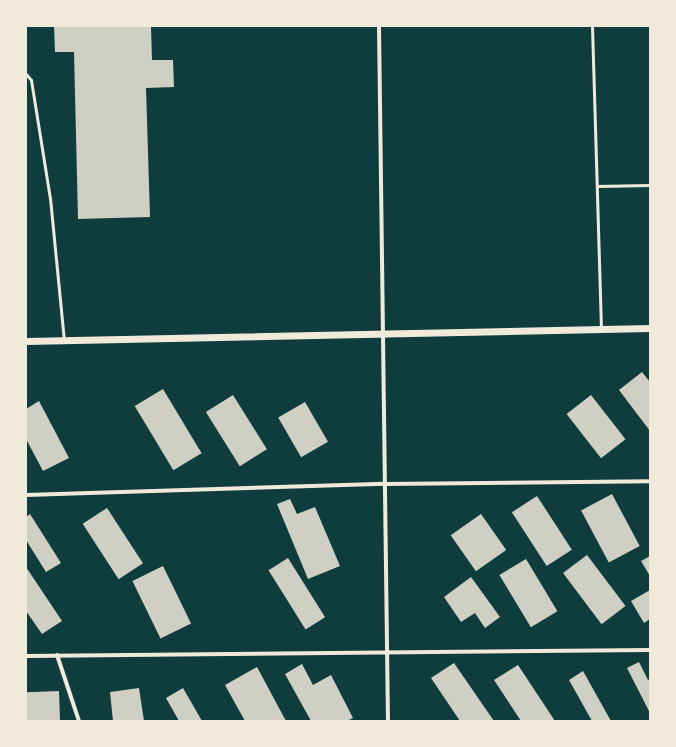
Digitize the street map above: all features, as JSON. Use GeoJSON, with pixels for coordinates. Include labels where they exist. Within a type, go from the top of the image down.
{"type":"FeatureCollection","features":[{"type":"Feature","properties":{"kind":"street"},"geometry":{"type":"LineString","coordinates":[[380,26],[388,721]]}},
{"type":"Feature","properties":{"kind":"street"},"geometry":{"type":"LineString","coordinates":[[26,341],[650,328]]}},
{"type":"Feature","properties":{"kind":"street"},"geometry":{"type":"LineString","coordinates":[[26,495],[385,484],[650,481]]}},
{"type":"Feature","properties":{"kind":"street"},"geometry":{"type":"LineString","coordinates":[[26,656],[650,650]]}},
{"type":"Feature","properties":{"kind":"street"},"geometry":{"type":"LineString","coordinates":[[57,655],[80,721]]}},
{"type":"Feature","properties":{"kind":"lane"},"geometry":{"type":"LineString","coordinates":[[592,26],[602,329]]}},
{"type":"Feature","properties":{"kind":"lane"},"geometry":{"type":"LineString","coordinates":[[26,74],[31,80],[50,198],[64,340]]}},
{"type":"Feature","properties":{"kind":"lane"},"geometry":{"type":"LineString","coordinates":[[597,186],[650,185]]}},
{"type":"Feature","properties":{"kind":"building"},"geometry":{"type":"Polygon","coordinates":[[[54,26],[151,26],[152,60],[173,60],[174,87],[146,88],[150,217],[78,219],[74,52],[55,52],[54,26]]]}},
{"type":"Feature","properties":{"kind":"building"},"geometry":{"type":"Polygon","coordinates":[[[642,372],[650,382],[650,431],[619,390],[642,372]]]}},
{"type":"Feature","properties":{"kind":"building"},"geometry":{"type":"Polygon","coordinates":[[[163,389],[202,453],[173,470],[135,406],[163,389]]]}},
{"type":"Feature","properties":{"kind":"building"},"geometry":{"type":"Polygon","coordinates":[[[233,395],[267,449],[240,466],[206,412],[233,395]]]}},
{"type":"Feature","properties":{"kind":"building"},"geometry":{"type":"Polygon","coordinates":[[[591,395],[625,439],[601,458],[567,414],[591,395]]]}},
{"type":"Feature","properties":{"kind":"building"},"geometry":{"type":"Polygon","coordinates":[[[39,401],[69,458],[43,471],[26,439],[26,409],[39,401]]]}},
{"type":"Feature","properties":{"kind":"building"},"geometry":{"type":"Polygon","coordinates":[[[305,402],[328,442],[301,457],[278,418],[305,402]]]}},
{"type":"Feature","properties":{"kind":"building"},"geometry":{"type":"Polygon","coordinates":[[[612,494],[640,546],[609,563],[581,510],[612,494]]]}},
{"type":"Feature","properties":{"kind":"building"},"geometry":{"type":"Polygon","coordinates":[[[537,496],[572,550],[547,566],[512,512],[537,496]]]}},
{"type":"Feature","properties":{"kind":"building"},"geometry":{"type":"Polygon","coordinates":[[[290,499],[297,514],[315,507],[340,566],[308,579],[277,504],[290,499]]]}},
{"type":"Feature","properties":{"kind":"building"},"geometry":{"type":"Polygon","coordinates":[[[107,508],[143,563],[119,579],[83,524],[107,508]]]}},
{"type":"Feature","properties":{"kind":"building"},"geometry":{"type":"Polygon","coordinates":[[[30,514],[61,563],[46,572],[26,540],[26,517],[30,514]]]}},
{"type":"Feature","properties":{"kind":"building"},"geometry":{"type":"Polygon","coordinates":[[[481,514],[506,550],[476,571],[451,535],[481,514]]]}},
{"type":"Feature","properties":{"kind":"building"},"geometry":{"type":"Polygon","coordinates":[[[587,555],[626,606],[602,624],[563,573],[587,555]]]}},
{"type":"Feature","properties":{"kind":"building"},"geometry":{"type":"Polygon","coordinates":[[[650,556],[650,576],[641,561],[650,556]]]}},
{"type":"Feature","properties":{"kind":"building"},"geometry":{"type":"Polygon","coordinates":[[[288,558],[325,617],[306,630],[268,570],[288,558]]]}},
{"type":"Feature","properties":{"kind":"building"},"geometry":{"type":"Polygon","coordinates":[[[526,559],[557,611],[531,627],[499,575],[526,559]]]}},
{"type":"Feature","properties":{"kind":"building"},"geometry":{"type":"Polygon","coordinates":[[[163,566],[191,624],[160,638],[132,581],[163,566]]]}},
{"type":"Feature","properties":{"kind":"building"},"geometry":{"type":"Polygon","coordinates":[[[26,567],[62,621],[42,634],[26,611],[26,567]]]}},
{"type":"Feature","properties":{"kind":"building"},"geometry":{"type":"Polygon","coordinates":[[[471,577],[500,617],[485,628],[475,613],[461,622],[444,597],[471,577]]]}},
{"type":"Feature","properties":{"kind":"building"},"geometry":{"type":"Polygon","coordinates":[[[650,590],[650,619],[644,623],[631,601],[650,590]]]}},
{"type":"Feature","properties":{"kind":"building"},"geometry":{"type":"Polygon","coordinates":[[[639,662],[648,680],[650,679],[650,713],[627,668],[639,662]]]}},
{"type":"Feature","properties":{"kind":"building"},"geometry":{"type":"Polygon","coordinates":[[[454,663],[494,721],[460,721],[431,678],[454,663]]]}},
{"type":"Feature","properties":{"kind":"building"},"geometry":{"type":"Polygon","coordinates":[[[302,664],[313,685],[331,675],[353,718],[347,721],[311,721],[285,674],[302,664]]]}},
{"type":"Feature","properties":{"kind":"building"},"geometry":{"type":"Polygon","coordinates":[[[518,665],[555,721],[521,721],[494,680],[518,665]]]}},
{"type":"Feature","properties":{"kind":"building"},"geometry":{"type":"Polygon","coordinates":[[[257,667],[286,721],[245,721],[225,685],[257,667]]]}},
{"type":"Feature","properties":{"kind":"building"},"geometry":{"type":"Polygon","coordinates":[[[583,671],[611,721],[592,721],[569,680],[583,671]]]}},
{"type":"Feature","properties":{"kind":"building"},"geometry":{"type":"Polygon","coordinates":[[[139,688],[144,721],[113,721],[110,692],[139,688]]]}},
{"type":"Feature","properties":{"kind":"building"},"geometry":{"type":"Polygon","coordinates":[[[183,688],[202,721],[179,721],[166,698],[183,688]]]}},
{"type":"Feature","properties":{"kind":"building"},"geometry":{"type":"Polygon","coordinates":[[[59,691],[60,721],[27,721],[26,692],[59,691]]]}}]}
